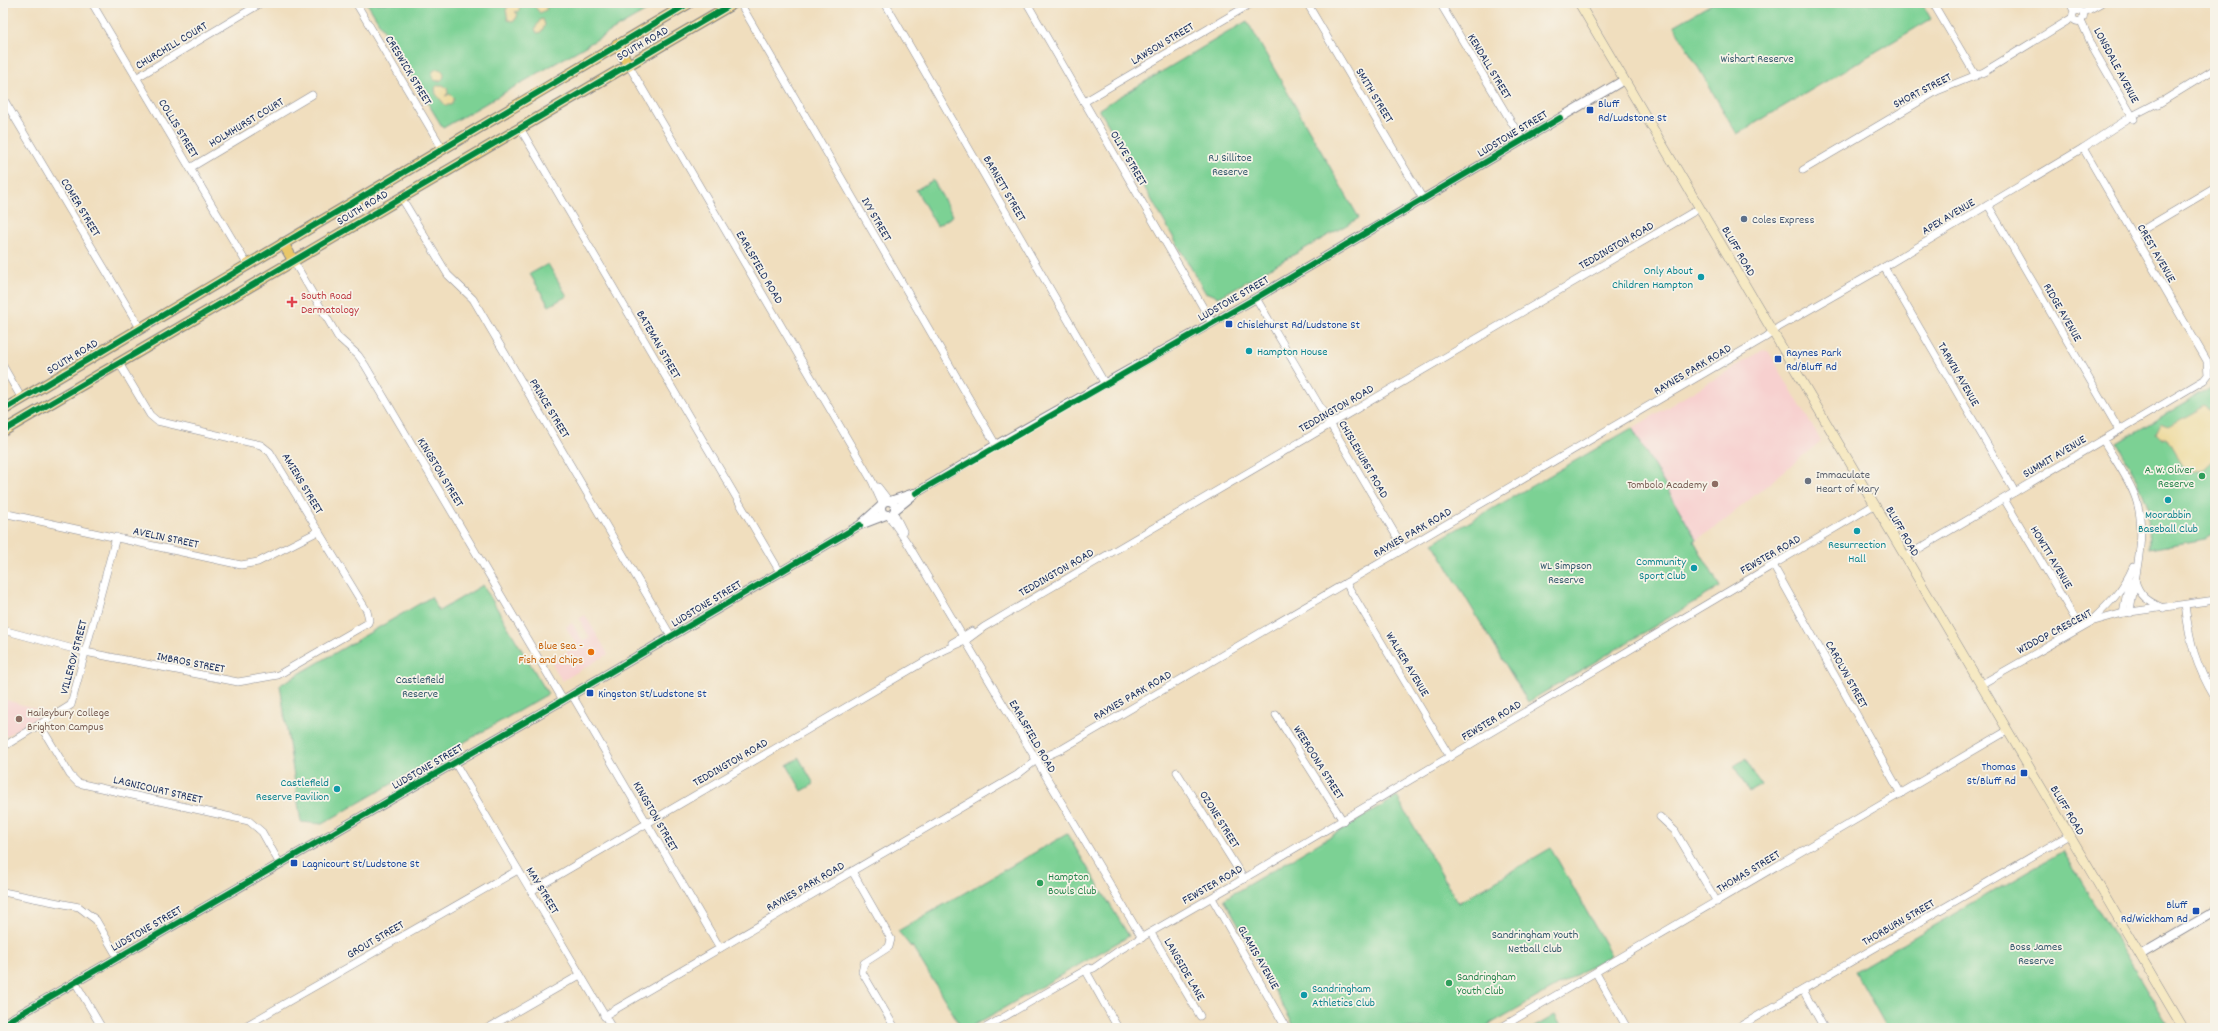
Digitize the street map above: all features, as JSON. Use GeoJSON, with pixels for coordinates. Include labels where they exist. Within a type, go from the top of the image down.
{"type":"FeatureCollection","features":[{"type":"Feature","properties":{"kind":"main road","name":"SOUTH ROAD"},"geometry":{"type":"LineString","coordinates":[[3,410],[688,3]]}},
{"type":"Feature","properties":{"kind":"main road","name":"SOUTH ROAD"},"geometry":{"type":"LineString","coordinates":[[3,431],[734,3]]}},
{"type":"Feature","properties":{"kind":"main road","name":"BLUFF ROAD"},"geometry":{"type":"LineString","coordinates":[[1580,3],[2183,1028]]}},
{"type":"Feature","properties":{"kind":"main road"},"geometry":{"type":"LineString","coordinates":[[617,44],[628,64]]}},
{"type":"Feature","properties":{"kind":"main road"},"geometry":{"type":"LineString","coordinates":[[283,243],[293,260]]}},
{"type":"Feature","properties":{"kind":"street","name":"COLLIS STREET"},"geometry":{"type":"LineString","coordinates":[[92,3],[247,264]]}},
{"type":"Feature","properties":{"kind":"street","name":"CRESWICK STREET"},"geometry":{"type":"LineString","coordinates":[[356,3],[442,148]]}},
{"type":"Feature","properties":{"kind":"street","name":"IVY STREET"},"geometry":{"type":"LineString","coordinates":[[740,3],[996,445]]}},
{"type":"Feature","properties":{"kind":"street","name":"BARNETT STREET"},"geometry":{"type":"LineString","coordinates":[[885,3],[1105,384]]}},
{"type":"Feature","properties":{"kind":"street","name":"OLIVE STREET"},"geometry":{"type":"LineString","coordinates":[[1027,3],[1212,323]]}},
{"type":"Feature","properties":{"kind":"street","name":"LAWSON STREET"},"geometry":{"type":"LineString","coordinates":[[1084,102],[1252,3]]}},
{"type":"Feature","properties":{"kind":"street","name":"SMITH STREET"},"geometry":{"type":"LineString","coordinates":[[1307,3],[1424,199]]}},
{"type":"Feature","properties":{"kind":"street","name":"KENDALL STREET"},"geometry":{"type":"LineString","coordinates":[[1440,3],[1522,140]]}},
{"type":"Feature","properties":{"kind":"street"},"geometry":{"type":"LineString","coordinates":[[1933,3],[1976,76]]}},
{"type":"Feature","properties":{"kind":"street"},"geometry":{"type":"LineString","coordinates":[[2070,3],[2073,15],[2080,11],[2082,17],[2101,3]]}},
{"type":"Feature","properties":{"kind":"street","name":"CHURCHILL COURT"},"geometry":{"type":"LineString","coordinates":[[136,78],[258,5]]}},
{"type":"Feature","properties":{"kind":"street","name":"SHORT STREET"},"geometry":{"type":"LineString","coordinates":[[1803,170],[1937,91],[1976,76],[2073,15]]}},
{"type":"Feature","properties":{"kind":"street","name":"LONSDALE AVENUE"},"geometry":{"type":"LineString","coordinates":[[2082,17],[2095,52],[2133,118]]}},
{"type":"Feature","properties":{"kind":"street","name":"EARLSFIELD ROAD"},"geometry":{"type":"LineString","coordinates":[[628,64],[885,502]]}},
{"type":"Feature","properties":{"kind":"street","name":"APEX AVENUE"},"geometry":{"type":"LineString","coordinates":[[1773,333],[1784,329],[1800,316],[2215,69]]}},
{"type":"Feature","properties":{"kind":"street","name":"LUDSTONE STREET"},"geometry":{"type":"LineString","coordinates":[[3,1024],[572,695],[860,525],[891,513],[916,493],[996,445],[1256,298],[1624,80]]}},
{"type":"Feature","properties":{"kind":"street","name":"HOLMHURST COURT"},"geometry":{"type":"LineString","coordinates":[[190,168],[312,95]]}},
{"type":"Feature","properties":{"kind":"street","name":"COMER STREET"},"geometry":{"type":"LineString","coordinates":[[3,98],[140,328]]}},
{"type":"Feature","properties":{"kind":"street","name":"BATEMAN STREET"},"geometry":{"type":"LineString","coordinates":[[520,128],[780,572]]}},
{"type":"Feature","properties":{"kind":"street","name":"CREST AVENUE"},"geometry":{"type":"LineString","coordinates":[[2083,148],[2207,361],[2209,370]]}},
{"type":"Feature","properties":{"kind":"street"},"geometry":{"type":"LineString","coordinates":[[2134,235],[2215,187]]}},
{"type":"Feature","properties":{"kind":"street","name":"PRINCE STREET"},"geometry":{"type":"LineString","coordinates":[[401,197],[448,276],[472,299],[671,636]]}},
{"type":"Feature","properties":{"kind":"street","name":"RIDGE AVENUE"},"geometry":{"type":"LineString","coordinates":[[1988,205],[2119,430]]}},
{"type":"Feature","properties":{"kind":"street","name":"TEDDINGTON ROAD"},"geometry":{"type":"LineString","coordinates":[[531,891],[1700,208]]}},
{"type":"Feature","properties":{"kind":"street","name":"KINGSTON STREET"},"geometry":{"type":"LineString","coordinates":[[293,260],[338,337],[363,361],[563,700]]}},
{"type":"Feature","properties":{"kind":"street","name":"TARWIN AVENUE"},"geometry":{"type":"LineString","coordinates":[[1884,267],[2015,492]]}},
{"type":"Feature","properties":{"kind":"street","name":"CHISLEHURST ROAD"},"geometry":{"type":"LineString","coordinates":[[1256,298],[1404,549]]}},
{"type":"Feature","properties":{"kind":"street","name":"RAYNES PARK ROAD"},"geometry":{"type":"LineString","coordinates":[[604,1016],[1773,333]]}},
{"type":"Feature","properties":{"kind":"street","name":"AMIENS STREET"},"geometry":{"type":"LineString","coordinates":[[119,363],[150,415],[157,421],[266,448],[277,460],[367,611],[369,620],[366,626]]}},
{"type":"Feature","properties":{"kind":"street"},"geometry":{"type":"LineString","coordinates":[[3,366],[22,399]]}},
{"type":"Feature","properties":{"kind":"street","name":"SUMMIT AVENUE"},"geometry":{"type":"LineString","coordinates":[[1905,557],[2204,380],[2209,370]]}},
{"type":"Feature","properties":{"kind":"street"},"geometry":{"type":"LineString","coordinates":[[2103,440],[2136,500],[2141,524],[2138,557],[2132,578],[2126,613]]}},
{"type":"Feature","properties":{"kind":"street","name":"LUDSTONE STREET"},"geometry":{"type":"LineString","coordinates":[[860,525],[885,502],[916,493]]}},
{"type":"Feature","properties":{"kind":"street","name":"HOWITT AVENUE"},"geometry":{"type":"LineString","coordinates":[[2004,498],[2080,627]]}},
{"type":"Feature","properties":{"kind":"street"},"geometry":{"type":"LineString","coordinates":[[885,502],[891,513]]}},
{"type":"Feature","properties":{"kind":"street"},"geometry":{"type":"LineString","coordinates":[[885,502],[891,513]]}},
{"type":"Feature","properties":{"kind":"street","name":"FEWSTER ROAD"},"geometry":{"type":"LineString","coordinates":[[985,1028],[1086,971],[1098,966],[1118,951],[1212,898],[1874,505]]}},
{"type":"Feature","properties":{"kind":"street","name":"AVELIN STREET"},"geometry":{"type":"LineString","coordinates":[[3,513],[241,565],[258,562],[319,531]]}},
{"type":"Feature","properties":{"kind":"street","name":"EARLSFIELD ROAD"},"geometry":{"type":"LineString","coordinates":[[891,513],[1037,764],[1142,938]]}},
{"type":"Feature","properties":{"kind":"street","name":"VILLEROY STREET"},"geometry":{"type":"LineString","coordinates":[[3,747],[71,705],[116,537]]}},
{"type":"Feature","properties":{"kind":"street","name":"CAROLYN STREET"},"geometry":{"type":"LineString","coordinates":[[1773,565],[1901,794]]}},
{"type":"Feature","properties":{"kind":"street"},"geometry":{"type":"LineString","coordinates":[[2132,578],[2145,599],[2163,608]]}},
{"type":"Feature","properties":{"kind":"street"},"geometry":{"type":"LineString","coordinates":[[2091,622],[2132,578]]}},
{"type":"Feature","properties":{"kind":"street","name":"WALKER AVENUE"},"geometry":{"type":"LineString","coordinates":[[1346,583],[1450,757]]}},
{"type":"Feature","properties":{"kind":"street","name":"WIDDOP CRESCENT"},"geometry":{"type":"LineString","coordinates":[[1980,685],[2091,622],[2126,613],[2215,600]]}},
{"type":"Feature","properties":{"kind":"street"},"geometry":{"type":"LineString","coordinates":[[2185,605],[2191,648],[2201,673],[2215,698]]}},
{"type":"Feature","properties":{"kind":"street","name":"IMBROS STREET"},"geometry":{"type":"LineString","coordinates":[[3,630],[85,652],[225,681],[251,681],[269,678],[284,672],[366,626]]}},
{"type":"Feature","properties":{"kind":"street","name":"KINGSTON STREET"},"geometry":{"type":"LineString","coordinates":[[572,695],[720,948]]}},
{"type":"Feature","properties":{"kind":"street","name":"WEEROONA STREET"},"geometry":{"type":"LineString","coordinates":[[1276,715],[1343,820]]}},
{"type":"Feature","properties":{"kind":"street","name":"LAGNICOURT STREET"},"geometry":{"type":"LineString","coordinates":[[40,725],[70,774],[78,783],[249,821],[262,832],[280,864]]}},
{"type":"Feature","properties":{"kind":"street","name":"THOMAS STREET"},"geometry":{"type":"LineString","coordinates":[[1500,1028],[2007,731]]}},
{"type":"Feature","properties":{"kind":"street","name":"MAY STREET"},"geometry":{"type":"LineString","coordinates":[[455,763],[612,1028]]}},
{"type":"Feature","properties":{"kind":"street","name":"OZONE STREET"},"geometry":{"type":"LineString","coordinates":[[1177,772],[1244,878]]}},
{"type":"Feature","properties":{"kind":"street"},"geometry":{"type":"LineString","coordinates":[[1660,817],[1675,831],[1717,902]]}},
{"type":"Feature","properties":{"kind":"street","name":"THORBURN STREET"},"geometry":{"type":"LineString","coordinates":[[1737,1028],[2069,835]]}},
{"type":"Feature","properties":{"kind":"street","name":"GROUT STREET"},"geometry":{"type":"LineString","coordinates":[[242,1028],[518,870]]}},
{"type":"Feature","properties":{"kind":"street"},"geometry":{"type":"LineString","coordinates":[[852,871],[891,939],[889,947],[864,963],[862,972],[895,1028]]}},
{"type":"Feature","properties":{"kind":"street"},"geometry":{"type":"LineString","coordinates":[[3,892],[79,907],[96,920],[118,958]]}},
{"type":"Feature","properties":{"kind":"street","name":"GLAMIS AVENUE"},"geometry":{"type":"LineString","coordinates":[[1212,898],[1286,1028]]}},
{"type":"Feature","properties":{"kind":"street"},"geometry":{"type":"LineString","coordinates":[[2140,955],[2215,911]]}},
{"type":"Feature","properties":{"kind":"street","name":"LANGSIDE LANE"},"geometry":{"type":"LineString","coordinates":[[1152,933],[1200,1016]]}},
{"type":"Feature","properties":{"kind":"street"},"geometry":{"type":"LineString","coordinates":[[1086,971],[1118,1028]]}},
{"type":"Feature","properties":{"kind":"street"},"geometry":{"type":"LineString","coordinates":[[1596,973],[1627,1028]]}},
{"type":"Feature","properties":{"kind":"street"},"geometry":{"type":"LineString","coordinates":[[488,1028],[580,975]]}},
{"type":"Feature","properties":{"kind":"street"},"geometry":{"type":"LineString","coordinates":[[75,982],[102,1028]]}},
{"type":"Feature","properties":{"kind":"street"},"geometry":{"type":"LineString","coordinates":[[1803,990],[1824,1028]]}},
{"type":"Feature","properties":{"kind":"shaded area","name":"Tombolo Academy"},"geometry":{"type":"Polygon","coordinates":[[[1763,350],[1769,352],[1821,441],[1716,527],[1694,541],[1631,429],[1763,350]]]}},
{"type":"Feature","properties":{"kind":"shaded area"},"geometry":{"type":"Polygon","coordinates":[[[585,615],[608,654],[562,681],[551,661],[577,646],[566,627],[572,623],[583,641],[590,638],[579,619],[585,615]]]}},
{"type":"Feature","properties":{"kind":"shaded area","name":"Haileybury College Brighton Campus"},"geometry":{"type":"Polygon","coordinates":[[[3,699],[46,712],[3,738],[3,699]]]}},
{"type":"Feature","properties":{"kind":"green space"},"geometry":{"type":"Polygon","coordinates":[[[367,3],[660,3],[443,128],[367,3]]]}},
{"type":"Feature","properties":{"kind":"green space","name":"Wishart Reserve"},"geometry":{"type":"Polygon","coordinates":[[[1713,3],[1922,3],[1931,19],[1737,134],[1674,26],[1713,3]]]}},
{"type":"Feature","properties":{"kind":"green space","name":"RJ Sillitoe Reserve"},"geometry":{"type":"Polygon","coordinates":[[[1247,21],[1359,218],[1219,297],[1205,292],[1099,109],[1247,21]]]}},
{"type":"Feature","properties":{"kind":"green space"},"geometry":{"type":"Polygon","coordinates":[[[933,180],[953,216],[937,226],[916,190],[933,180]]]}},
{"type":"Feature","properties":{"kind":"green space"},"geometry":{"type":"Polygon","coordinates":[[[548,264],[567,296],[549,306],[530,274],[548,264]]]}},
{"type":"Feature","properties":{"kind":"green space"},"geometry":{"type":"Polygon","coordinates":[[[2215,385],[2215,533],[2205,539],[2149,549],[2148,507],[2138,481],[2117,443],[2215,385]]]}},
{"type":"Feature","properties":{"kind":"green space","name":"WL Simpson Reserve"},"geometry":{"type":"Polygon","coordinates":[[[1632,428],[1696,539],[1694,541],[1720,587],[1528,702],[1433,543],[1632,428]]]}},
{"type":"Feature","properties":{"kind":"green space","name":"Castlefield Reserve"},"geometry":{"type":"Polygon","coordinates":[[[483,585],[548,694],[322,824],[301,822],[280,685],[431,597],[439,611],[483,585]]]}},
{"type":"Feature","properties":{"kind":"green space"},"geometry":{"type":"Polygon","coordinates":[[[799,758],[814,784],[802,791],[787,765],[799,758]]]}},
{"type":"Feature","properties":{"kind":"green space"},"geometry":{"type":"Polygon","coordinates":[[[1745,759],[1761,785],[1749,792],[1734,766],[1745,759]]]}},
{"type":"Feature","properties":{"kind":"green space","name":"Sandringham Youth Netball Club"},"geometry":{"type":"Polygon","coordinates":[[[1397,797],[1458,903],[1551,848],[1611,955],[1483,1028],[1295,1028],[1224,899],[1397,797]]]}},
{"type":"Feature","properties":{"kind":"green space","name":"Hampton Bowls Club"},"geometry":{"type":"Polygon","coordinates":[[[1067,834],[1129,936],[969,1028],[962,1028],[912,946],[911,947],[898,931],[1067,834]]]}},
{"type":"Feature","properties":{"kind":"green space","name":"Boss James Reserve"},"geometry":{"type":"Polygon","coordinates":[[[2063,851],[2170,1028],[1887,1028],[1855,971],[2063,851]]]}},
{"type":"Feature","properties":{"kind":"green space"},"geometry":{"type":"Polygon","coordinates":[[[1555,1015],[1562,1028],[1533,1028],[1555,1015]]]}},
{"type":"Feature","properties":{"kind":"sand"},"geometry":{"type":"Polygon","coordinates":[[[510,3],[520,3],[519,11],[515,12],[518,14],[516,19],[512,21],[508,20],[506,10],[510,3]]]}},
{"type":"Feature","properties":{"kind":"sand"},"geometry":{"type":"Polygon","coordinates":[[[532,3],[544,3],[547,9],[540,13],[532,3]]]}},
{"type":"Feature","properties":{"kind":"sand"},"geometry":{"type":"Polygon","coordinates":[[[631,3],[647,3],[638,9],[633,7],[631,3]]]}},
{"type":"Feature","properties":{"kind":"sand"},"geometry":{"type":"Polygon","coordinates":[[[543,19],[545,25],[541,32],[537,33],[535,29],[540,20],[543,19]]]}},
{"type":"Feature","properties":{"kind":"sand"},"geometry":{"type":"Polygon","coordinates":[[[436,69],[440,69],[444,75],[440,81],[436,81],[432,77],[432,73],[436,69]]]}},
{"type":"Feature","properties":{"kind":"sand"},"geometry":{"type":"Polygon","coordinates":[[[438,85],[443,85],[447,88],[448,93],[445,96],[450,94],[454,98],[451,105],[445,105],[436,94],[435,88],[438,85]]]}},
{"type":"Feature","properties":{"kind":"sand","name":"A. W. Oliver Reserve"},"geometry":{"type":"Polygon","coordinates":[[[2205,406],[2215,417],[2215,458],[2203,469],[2187,473],[2166,437],[2161,438],[2156,433],[2161,423],[2169,426],[2205,406]]]}},
{"type":"Feature","properties":{"kind":"cycle path"},"geometry":{"type":"LineString","coordinates":[[3,410],[689,3]]}},
{"type":"Feature","properties":{"kind":"cycle path"},"geometry":{"type":"LineString","coordinates":[[3,431],[734,3]]}},
{"type":"Feature","properties":{"kind":"cycle path"},"geometry":{"type":"LineString","coordinates":[[916,493],[1256,298],[1560,118]]}},
{"type":"Feature","properties":{"kind":"cycle path"},"geometry":{"type":"LineString","coordinates":[[3,1024],[563,700],[860,525]]}},
{"type":"Feature","properties":{"kind":"place","name":"Bluff Rd/Ludstone St"},"geometry":{"type":"Point","coordinates":[1590,110]}},
{"type":"Feature","properties":{"kind":"place","name":"Coles Express"},"geometry":{"type":"Point","coordinates":[1744,219]}},
{"type":"Feature","properties":{"kind":"place","name":"Only About Children Hampton"},"geometry":{"type":"Point","coordinates":[1701,277]}},
{"type":"Feature","properties":{"kind":"place","name":"South Road Dermatology"},"geometry":{"type":"Point","coordinates":[292,302]}},
{"type":"Feature","properties":{"kind":"place","name":"Chislehurst Rd/Ludstone St"},"geometry":{"type":"Point","coordinates":[1229,324]}},
{"type":"Feature","properties":{"kind":"place","name":"Hampton House"},"geometry":{"type":"Point","coordinates":[1249,351]}},
{"type":"Feature","properties":{"kind":"place","name":"Raynes Park Rd/Bluff Rd"},"geometry":{"type":"Point","coordinates":[1778,359]}},
{"type":"Feature","properties":{"kind":"place","name":"A. W. Oliver Reserve"},"geometry":{"type":"Point","coordinates":[2202,476]}},
{"type":"Feature","properties":{"kind":"place","name":"Immaculate Heart of Mary"},"geometry":{"type":"Point","coordinates":[1808,481]}},
{"type":"Feature","properties":{"kind":"place","name":"Tombolo Academy"},"geometry":{"type":"Point","coordinates":[1715,484]}},
{"type":"Feature","properties":{"kind":"place","name":"Moorabbin Baseball Club"},"geometry":{"type":"Point","coordinates":[2168,500]}},
{"type":"Feature","properties":{"kind":"place","name":"Resurrection Hall"},"geometry":{"type":"Point","coordinates":[1857,531]}},
{"type":"Feature","properties":{"kind":"place","name":"Community Sport Club"},"geometry":{"type":"Point","coordinates":[1694,568]}},
{"type":"Feature","properties":{"kind":"place","name":"Blue Sea - Fish and Chips"},"geometry":{"type":"Point","coordinates":[591,652]}},
{"type":"Feature","properties":{"kind":"place","name":"Kingston St/Ludstone St"},"geometry":{"type":"Point","coordinates":[590,693]}},
{"type":"Feature","properties":{"kind":"place","name":"Haileybury College Brighton Campus"},"geometry":{"type":"Point","coordinates":[19,719]}},
{"type":"Feature","properties":{"kind":"place","name":"Thomas St/Bluff Rd"},"geometry":{"type":"Point","coordinates":[2024,773]}},
{"type":"Feature","properties":{"kind":"place","name":"Castlefield Reserve Pavilion"},"geometry":{"type":"Point","coordinates":[337,789]}},
{"type":"Feature","properties":{"kind":"place","name":"Lagnicourt St/Ludstone St"},"geometry":{"type":"Point","coordinates":[294,863]}},
{"type":"Feature","properties":{"kind":"place","name":"Hampton Bowls Club"},"geometry":{"type":"Point","coordinates":[1040,883]}},
{"type":"Feature","properties":{"kind":"place","name":"Bluff Rd/Wickham Rd"},"geometry":{"type":"Point","coordinates":[2196,911]}},
{"type":"Feature","properties":{"kind":"place","name":"Sandringham Youth Club"},"geometry":{"type":"Point","coordinates":[1449,983]}},
{"type":"Feature","properties":{"kind":"place","name":"Sandringham Athletics Club"},"geometry":{"type":"Point","coordinates":[1304,995]}}]}
